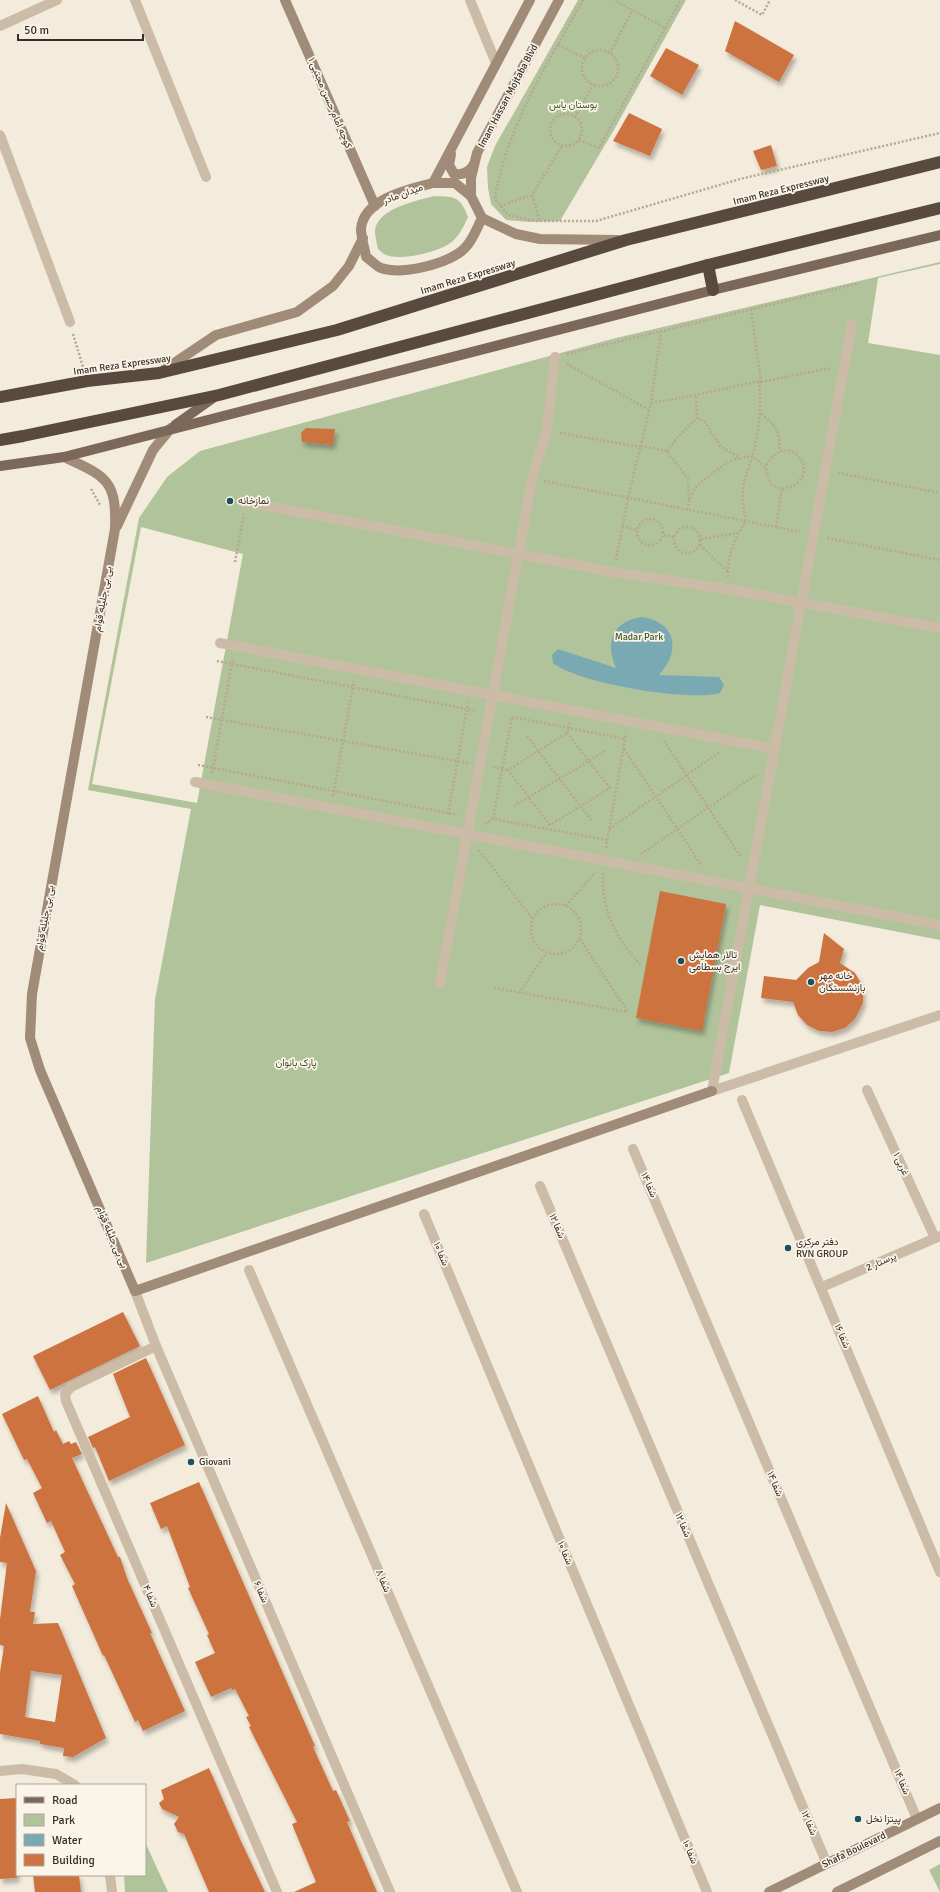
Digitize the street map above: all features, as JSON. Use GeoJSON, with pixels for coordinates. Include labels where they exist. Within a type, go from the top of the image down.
{"type":"FeatureCollection","features":[{"type":"Feature","properties":{"kind":"highway","name":"Imam Reza Expressway"},"geometry":{"type":"LineString","coordinates":[[0,397],[87,381],[159,373],[337,330],[626,240],[940,162]]}},
{"type":"Feature","properties":{"kind":"highway"},"geometry":{"type":"LineString","coordinates":[[0,440],[219,395],[708,265],[940,208]]}},
{"type":"Feature","properties":{"kind":"highway"},"geometry":{"type":"LineString","coordinates":[[708,265],[713,290]]}},
{"type":"Feature","properties":{"kind":"main road"},"geometry":{"type":"LineString","coordinates":[[0,466],[64,457],[170,428],[713,290],[940,235]]}},
{"type":"Feature","properties":{"kind":"main road"},"geometry":{"type":"LineString","coordinates":[[170,428],[219,395]]}},
{"type":"Feature","properties":{"kind":"street"},"geometry":{"type":"LineString","coordinates":[[0,26],[57,0]]}},
{"type":"Feature","properties":{"kind":"street"},"geometry":{"type":"LineString","coordinates":[[135,0],[206,177]]}},
{"type":"Feature","properties":{"kind":"street","name":"کوچه امام حسن مجتبی ۱"},"geometry":{"type":"LineString","coordinates":[[285,0],[375,206]]}},
{"type":"Feature","properties":{"kind":"street"},"geometry":{"type":"LineString","coordinates":[[470,0],[496,63]]}},
{"type":"Feature","properties":{"kind":"street"},"geometry":{"type":"LineString","coordinates":[[433,183],[530,0]]}},
{"type":"Feature","properties":{"kind":"street","name":"Imam Hassan Mojtaba Blvd"},"geometry":{"type":"LineString","coordinates":[[471,196],[471,178],[477,153],[559,0]]}},
{"type":"Feature","properties":{"kind":"street"},"geometry":{"type":"LineString","coordinates":[[0,135],[70,322]]}},
{"type":"Feature","properties":{"kind":"street"},"geometry":{"type":"LineString","coordinates":[[454,143],[449,158],[449,165],[454,174],[462,175],[468,171],[473,166],[477,153]]}},
{"type":"Feature","properties":{"kind":"street","name":"میدان مادر"},"geometry":{"type":"LineString","coordinates":[[433,183],[455,183],[471,196],[482,218],[471,241],[459,253],[432,265],[404,270],[381,268],[366,257],[361,229],[367,212],[382,200],[408,190],[433,183]]}},
{"type":"Feature","properties":{"kind":"street"},"geometry":{"type":"LineString","coordinates":[[482,218],[516,234],[540,239],[626,240]]}},
{"type":"Feature","properties":{"kind":"street"},"geometry":{"type":"LineString","coordinates":[[159,373],[216,335],[297,312],[333,286],[349,266],[363,238]]}},
{"type":"Feature","properties":{"kind":"street"},"geometry":{"type":"LineString","coordinates":[[712,1091],[852,324]]}},
{"type":"Feature","properties":{"kind":"street"},"geometry":{"type":"LineString","coordinates":[[440,984],[532,479],[547,430],[555,357]]}},
{"type":"Feature","properties":{"kind":"street"},"geometry":{"type":"LineString","coordinates":[[115,529],[153,450],[170,428]]}},
{"type":"Feature","properties":{"kind":"street"},"geometry":{"type":"LineString","coordinates":[[64,457],[99,473],[111,489],[116,508],[115,529]]}},
{"type":"Feature","properties":{"kind":"street"},"geometry":{"type":"LineString","coordinates":[[246,502],[614,572],[733,590],[940,628]]}},
{"type":"Feature","properties":{"kind":"street","name":"بی بی جلیله قوام"},"geometry":{"type":"LineString","coordinates":[[115,529],[32,994],[30,1038],[40,1070],[135,1291]]}},
{"type":"Feature","properties":{"kind":"street"},"geometry":{"type":"LineString","coordinates":[[220,643],[775,749]]}},
{"type":"Feature","properties":{"kind":"street"},"geometry":{"type":"LineString","coordinates":[[195,782],[940,925]]}},
{"type":"Feature","properties":{"kind":"street"},"geometry":{"type":"LineString","coordinates":[[135,1291],[712,1091],[940,1015]]}},
{"type":"Feature","properties":{"kind":"street","name":"۱ غربی"},"geometry":{"type":"LineString","coordinates":[[867,1090],[937,1237]]}},
{"type":"Feature","properties":{"kind":"street","name":"شفا ۱۶"},"geometry":{"type":"LineString","coordinates":[[742,1100],[940,1572]]}},
{"type":"Feature","properties":{"kind":"street","name":"شفا ۱۴"},"geometry":{"type":"LineString","coordinates":[[633,1149],[917,1819]]}},
{"type":"Feature","properties":{"kind":"street","name":"شفا ۱۲"},"geometry":{"type":"LineString","coordinates":[[540,1186],[826,1864]]}},
{"type":"Feature","properties":{"kind":"street","name":"شفا ۱۰"},"geometry":{"type":"LineString","coordinates":[[424,1214],[707,1892]]}},
{"type":"Feature","properties":{"kind":"street","name":"پرستار 2"},"geometry":{"type":"LineString","coordinates":[[822,1288],[937,1237]]}},
{"type":"Feature","properties":{"kind":"street","name":"شفا ۸"},"geometry":{"type":"LineString","coordinates":[[249,1270],[517,1892]]}},
{"type":"Feature","properties":{"kind":"street","name":"شفا ۶"},"geometry":{"type":"LineString","coordinates":[[135,1291],[156,1346],[390,1892]]}},
{"type":"Feature","properties":{"kind":"street","name":"شفا ۴"},"geometry":{"type":"LineString","coordinates":[[156,1346],[70,1387],[65,1394],[66,1401],[277,1892]]}},
{"type":"Feature","properties":{"kind":"street"},"geometry":{"type":"LineString","coordinates":[[0,1771],[22,1769],[56,1774],[73,1784]]}},
{"type":"Feature","properties":{"kind":"street","name":"Shafa Boulevard"},"geometry":{"type":"LineString","coordinates":[[769,1892],[940,1808]]}},
{"type":"Feature","properties":{"kind":"street"},"geometry":{"type":"LineString","coordinates":[[843,1891],[940,1841]]}},
{"type":"Feature","properties":{"kind":"street"},"geometry":{"type":"LineString","coordinates":[[110,1876],[112,1892]]}},
{"type":"Feature","properties":{"kind":"path"},"geometry":{"type":"LineString","coordinates":[[583,0],[530,94],[498,175],[495,199],[508,215],[540,221],[596,221],[740,179],[940,133]]}},
{"type":"Feature","properties":{"kind":"path"},"geometry":{"type":"LineString","coordinates":[[614,0],[665,28]]}},
{"type":"Feature","properties":{"kind":"path"},"geometry":{"type":"LineString","coordinates":[[579,140],[599,148],[681,0]]}},
{"type":"Feature","properties":{"kind":"path"},"geometry":{"type":"LineString","coordinates":[[735,0],[762,16],[770,0]]}},
{"type":"Feature","properties":{"kind":"path"},"geometry":{"type":"LineString","coordinates":[[610,53],[632,11]]}},
{"type":"Feature","properties":{"kind":"path"},"geometry":{"type":"LineString","coordinates":[[558,45],[585,58]]}},
{"type":"Feature","properties":{"kind":"path"},"geometry":{"type":"LineString","coordinates":[[599,50],[610,53],[615,57],[618,68],[614,79],[605,86],[593,85],[584,76],[582,64],[585,58],[589,54],[599,50]]}},
{"type":"Feature","properties":{"kind":"path"},"geometry":{"type":"LineString","coordinates":[[575,117],[593,85]]}},
{"type":"Feature","properties":{"kind":"path"},"geometry":{"type":"LineString","coordinates":[[561,115],[571,115],[575,117],[581,125],[581,135],[579,140],[571,145],[562,146],[558,144],[551,136],[550,131],[553,121],[561,115]]}},
{"type":"Feature","properties":{"kind":"path"},"geometry":{"type":"LineString","coordinates":[[500,206],[532,195],[562,146]]}},
{"type":"Feature","properties":{"kind":"path"},"geometry":{"type":"LineString","coordinates":[[783,169],[784,173]]}},
{"type":"Feature","properties":{"kind":"path"},"geometry":{"type":"LineString","coordinates":[[532,195],[540,221]]}},
{"type":"Feature","properties":{"kind":"path"},"geometry":{"type":"LineString","coordinates":[[555,357],[860,284]]}},
{"type":"Feature","properties":{"kind":"path"},"geometry":{"type":"LineString","coordinates":[[733,590],[729,583],[728,572],[731,552],[738,533],[746,521],[743,491],[745,476],[752,456],[760,413],[761,398],[751,310]]}},
{"type":"Feature","properties":{"kind":"path"},"geometry":{"type":"LineString","coordinates":[[70,322],[87,381]]}},
{"type":"Feature","properties":{"kind":"path"},"geometry":{"type":"LineString","coordinates":[[614,572],[628,498],[651,403],[661,332]]}},
{"type":"Feature","properties":{"kind":"path"},"geometry":{"type":"LineString","coordinates":[[555,357],[649,410]]}},
{"type":"Feature","properties":{"kind":"path"},"geometry":{"type":"LineString","coordinates":[[651,403],[845,366]]}},
{"type":"Feature","properties":{"kind":"path"},"geometry":{"type":"LineString","coordinates":[[667,451],[677,438],[697,418],[696,395]]}},
{"type":"Feature","properties":{"kind":"path"},"geometry":{"type":"LineString","coordinates":[[760,413],[776,427],[779,436],[780,451]]}},
{"type":"Feature","properties":{"kind":"path"},"geometry":{"type":"LineString","coordinates":[[697,418],[705,422],[721,447],[740,458]]}},
{"type":"Feature","properties":{"kind":"path"},"geometry":{"type":"LineString","coordinates":[[547,430],[667,451],[688,479],[689,501]]}},
{"type":"Feature","properties":{"kind":"path"},"geometry":{"type":"LineString","coordinates":[[780,451],[795,453],[803,465],[804,472],[796,485],[782,489],[775,486],[766,474],[766,467],[774,454],[780,451]]}},
{"type":"Feature","properties":{"kind":"path"},"geometry":{"type":"LineString","coordinates":[[687,510],[693,490],[702,480],[725,463],[752,456],[766,467]]}},
{"type":"Feature","properties":{"kind":"path"},"geometry":{"type":"LineString","coordinates":[[826,470],[940,493]]}},
{"type":"Feature","properties":{"kind":"path"},"geometry":{"type":"LineString","coordinates":[[532,479],[940,560]]}},
{"type":"Feature","properties":{"kind":"path"},"geometry":{"type":"LineString","coordinates":[[776,527],[782,489]]}},
{"type":"Feature","properties":{"kind":"path"},"geometry":{"type":"LineString","coordinates":[[235,562],[246,502]]}},
{"type":"Feature","properties":{"kind":"path"},"geometry":{"type":"LineString","coordinates":[[653,519],[661,525],[664,535],[658,544],[648,546],[639,540],[637,530],[643,521],[653,519]]}},
{"type":"Feature","properties":{"kind":"path"},"geometry":{"type":"LineString","coordinates":[[622,526],[637,530]]}},
{"type":"Feature","properties":{"kind":"path"},"geometry":{"type":"LineString","coordinates":[[691,527],[699,534],[701,539],[700,544],[693,552],[683,553],[676,547],[674,537],[680,528],[691,527]]}},
{"type":"Feature","properties":{"kind":"path"},"geometry":{"type":"LineString","coordinates":[[701,539],[738,533]]}},
{"type":"Feature","properties":{"kind":"path"},"geometry":{"type":"LineString","coordinates":[[664,535],[674,537]]}},
{"type":"Feature","properties":{"kind":"path"},"geometry":{"type":"LineString","coordinates":[[700,544],[728,572]]}},
{"type":"Feature","properties":{"kind":"path"},"geometry":{"type":"LineString","coordinates":[[209,785],[235,646]]}},
{"type":"Feature","properties":{"kind":"path"},"geometry":{"type":"LineString","coordinates":[[217,661],[489,714]]}},
{"type":"Feature","properties":{"kind":"path"},"geometry":{"type":"LineString","coordinates":[[331,808],[356,669]]}},
{"type":"Feature","properties":{"kind":"path"},"geometry":{"type":"LineString","coordinates":[[445,830],[471,691]]}},
{"type":"Feature","properties":{"kind":"path"},"geometry":{"type":"LineString","coordinates":[[206,717],[508,770],[567,733],[610,788]]}},
{"type":"Feature","properties":{"kind":"path"},"geometry":{"type":"LineString","coordinates":[[607,840],[493,819],[512,717],[625,739]]}},
{"type":"Feature","properties":{"kind":"path"},"geometry":{"type":"LineString","coordinates":[[629,721],[607,840],[604,861],[603,890],[609,918],[622,943],[641,965]]}},
{"type":"Feature","properties":{"kind":"path"},"geometry":{"type":"LineString","coordinates":[[654,726],[752,873]]}},
{"type":"Feature","properties":{"kind":"path"},"geometry":{"type":"LineString","coordinates":[[527,736],[592,821]]}},
{"type":"Feature","properties":{"kind":"path"},"geometry":{"type":"LineString","coordinates":[[609,829],[735,741]]}},
{"type":"Feature","properties":{"kind":"path"},"geometry":{"type":"LineString","coordinates":[[624,748],[713,882]]}},
{"type":"Feature","properties":{"kind":"path"},"geometry":{"type":"LineString","coordinates":[[514,806],[604,751]]}},
{"type":"Feature","properties":{"kind":"path"},"geometry":{"type":"LineString","coordinates":[[625,865],[772,763]]}},
{"type":"Feature","properties":{"kind":"path"},"geometry":{"type":"LineString","coordinates":[[198,765],[470,817]]}},
{"type":"Feature","properties":{"kind":"path"},"geometry":{"type":"LineString","coordinates":[[508,770],[550,825],[610,788],[616,789]]}},
{"type":"Feature","properties":{"kind":"path"},"geometry":{"type":"LineString","coordinates":[[467,835],[533,919]]}},
{"type":"Feature","properties":{"kind":"path"},"geometry":{"type":"LineString","coordinates":[[566,906],[604,861]]}},
{"type":"Feature","properties":{"kind":"path"},"geometry":{"type":"LineString","coordinates":[[494,988],[628,1012],[580,939],[581,923],[578,916],[566,906],[550,904],[543,907],[533,919],[531,935],[539,948],[546,953],[554,955],[569,951],[580,939]]}},
{"type":"Feature","properties":{"kind":"path"},"geometry":{"type":"LineString","coordinates":[[519,992],[546,953]]}},
{"type":"Feature","properties":{"kind":"green space","name":"بوستان یاس"},"geometry":{"type":"Polygon","coordinates":[[[578,0],[686,0],[615,128],[560,221],[530,222],[506,220],[491,204],[488,188],[487,167],[495,146],[578,0]]]}},
{"type":"Feature","properties":{"kind":"green space"},"geometry":{"type":"Polygon","coordinates":[[[434,196],[456,199],[462,205],[468,217],[462,230],[453,241],[439,249],[411,256],[393,257],[385,255],[378,249],[375,231],[377,223],[383,217],[390,211],[408,203],[434,196]]]}},
{"type":"Feature","properties":{"kind":"green space","name":"Madar Park"},"geometry":{"type":"Polygon","coordinates":[[[940,262],[940,264],[878,278],[868,343],[940,355],[940,940],[760,905],[729,1073],[146,1263],[155,999],[191,809],[88,790],[139,518],[167,477],[200,451],[616,338],[940,262]],[[141,527],[92,784],[197,803],[243,554],[141,527]]]}},
{"type":"Feature","properties":{"kind":"green space"},"geometry":{"type":"Polygon","coordinates":[[[146,1844],[168,1892],[125,1892],[124,1876],[146,1876],[146,1844]]]}},
{"type":"Feature","properties":{"kind":"green space"},"geometry":{"type":"Polygon","coordinates":[[[940,1864],[940,1892],[929,1870],[940,1864]]]}},
{"type":"Feature","properties":{"kind":"water"},"geometry":{"type":"Polygon","coordinates":[[[642,617],[654,620],[663,625],[669,631],[672,639],[673,648],[671,657],[659,675],[719,677],[724,685],[720,693],[685,695],[634,689],[608,684],[585,677],[566,670],[553,663],[552,655],[558,649],[616,668],[611,650],[611,642],[614,635],[618,628],[624,623],[632,619],[642,617]]]}},
{"type":"Feature","properties":{"kind":"building"},"geometry":{"type":"Polygon","coordinates":[[[735,21],[794,55],[779,82],[725,51],[735,21]]]}},
{"type":"Feature","properties":{"kind":"building"},"geometry":{"type":"Polygon","coordinates":[[[666,48],[699,65],[682,95],[650,76],[666,48]]]}},
{"type":"Feature","properties":{"kind":"building"},"geometry":{"type":"Polygon","coordinates":[[[629,113],[662,129],[650,156],[613,141],[629,113]]]}},
{"type":"Feature","properties":{"kind":"building"},"geometry":{"type":"Polygon","coordinates":[[[771,145],[777,166],[761,170],[753,151],[771,145]]]}},
{"type":"Feature","properties":{"kind":"building"},"geometry":{"type":"Polygon","coordinates":[[[306,428],[335,429],[333,445],[302,442],[301,433],[306,428]]]}},
{"type":"Feature","properties":{"kind":"building","name":"تالار همایش ایرج بسطامی"},"geometry":{"type":"Polygon","coordinates":[[[660,891],[726,904],[702,1031],[636,1018],[660,891]]]}},
{"type":"Feature","properties":{"kind":"building","name":"خانه مهر بازنشستگان"},"geometry":{"type":"Polygon","coordinates":[[[824,933],[844,949],[840,963],[855,973],[862,985],[863,994],[863,1003],[855,1019],[845,1028],[832,1032],[819,1031],[807,1025],[798,1015],[793,1002],[761,998],[764,976],[796,980],[808,968],[819,962],[824,933]]]}},
{"type":"Feature","properties":{"kind":"building"},"geometry":{"type":"Polygon","coordinates":[[[123,1312],[140,1346],[50,1390],[33,1356],[123,1312]]]}},
{"type":"Feature","properties":{"kind":"building"},"geometry":{"type":"Polygon","coordinates":[[[146,1358],[185,1445],[109,1481],[95,1447],[93,1448],[88,1437],[130,1417],[113,1374],[146,1358]]]}},
{"type":"Feature","properties":{"kind":"building"},"geometry":{"type":"Polygon","coordinates":[[[38,1396],[54,1432],[56,1430],[63,1444],[69,1441],[71,1444],[76,1442],[82,1454],[72,1458],[118,1557],[120,1557],[127,1578],[152,1633],[150,1633],[185,1711],[143,1731],[138,1720],[135,1722],[104,1655],[103,1656],[72,1586],[75,1584],[60,1555],[65,1552],[51,1521],[47,1523],[33,1493],[42,1488],[27,1459],[24,1460],[2,1414],[38,1396]]]}},
{"type":"Feature","properties":{"kind":"building"},"geometry":{"type":"Polygon","coordinates":[[[199,1482],[315,1746],[313,1747],[333,1791],[336,1790],[350,1821],[347,1822],[377,1892],[294,1892],[316,1882],[292,1824],[297,1822],[249,1727],[251,1726],[246,1717],[249,1716],[235,1689],[232,1690],[231,1688],[211,1697],[195,1662],[215,1653],[207,1635],[209,1634],[188,1588],[190,1587],[167,1526],[161,1529],[150,1503],[199,1482]]]}},
{"type":"Feature","properties":{"kind":"building"},"geometry":{"type":"Polygon","coordinates":[[[6,1503],[36,1571],[30,1612],[35,1612],[33,1624],[58,1623],[106,1738],[73,1757],[63,1756],[64,1748],[40,1744],[40,1741],[0,1734],[0,1672],[4,1646],[0,1645],[0,1619],[7,1563],[0,1562],[0,1538],[6,1503]],[[31,1671],[25,1717],[55,1722],[62,1675],[31,1671]]]}},
{"type":"Feature","properties":{"kind":"building"},"geometry":{"type":"Polygon","coordinates":[[[209,1768],[265,1892],[209,1892],[184,1834],[178,1832],[174,1824],[179,1817],[162,1809],[159,1803],[164,1799],[161,1790],[209,1768]]]}},
{"type":"Feature","properties":{"kind":"building"},"geometry":{"type":"Polygon","coordinates":[[[16,1798],[17,1878],[0,1879],[0,1799],[16,1798]]]}},
{"type":"Feature","properties":{"kind":"building"},"geometry":{"type":"Polygon","coordinates":[[[33,1876],[79,1876],[81,1892],[35,1892],[33,1876]]]}},
{"type":"Feature","properties":{"kind":"place","name":"نمازخانه"},"geometry":{"type":"Point","coordinates":[230,501]}},
{"type":"Feature","properties":{"kind":"place","name":"تالار همایش ایرج بسطامی"},"geometry":{"type":"Point","coordinates":[681,961]}},
{"type":"Feature","properties":{"kind":"place","name":"خانه مهر بازنشستگان"},"geometry":{"type":"Point","coordinates":[811,982]}},
{"type":"Feature","properties":{"kind":"place","name":"دفتر مرکزی RVN GROUP"},"geometry":{"type":"Point","coordinates":[788,1248]}},
{"type":"Feature","properties":{"kind":"place","name":"Giovani"},"geometry":{"type":"Point","coordinates":[191,1462]}},
{"type":"Feature","properties":{"kind":"place","name":"پیتزا نخل"},"geometry":{"type":"Point","coordinates":[858,1819]}},
{"type":"Feature","properties":{"kind":"park label","name":"پارک بانوان"},"geometry":{"type":"Point","coordinates":[296,1063]}}]}
